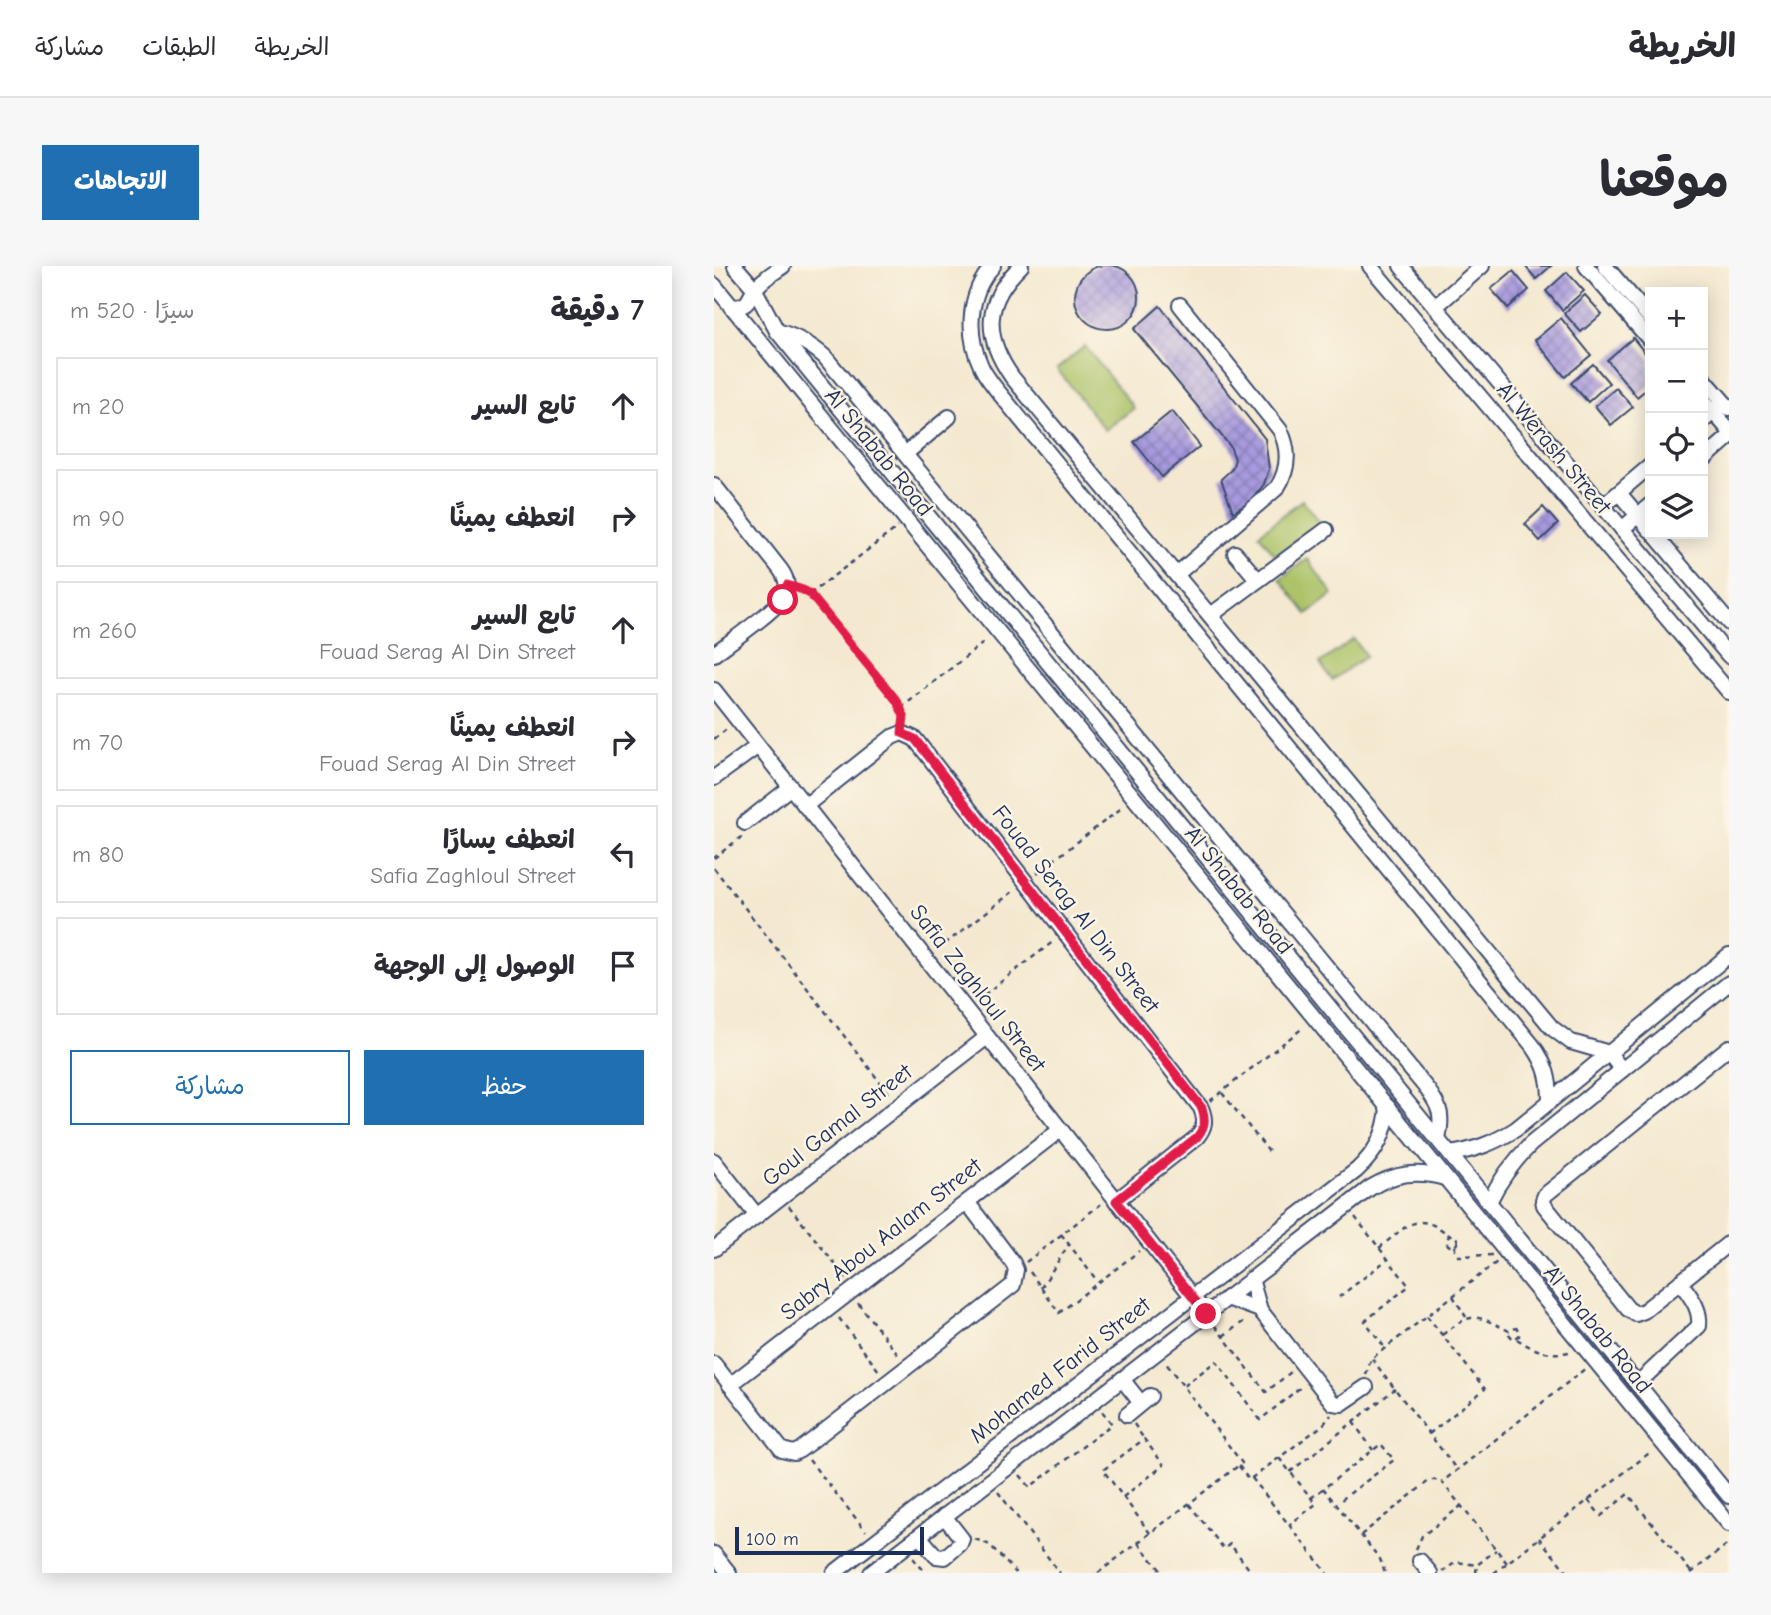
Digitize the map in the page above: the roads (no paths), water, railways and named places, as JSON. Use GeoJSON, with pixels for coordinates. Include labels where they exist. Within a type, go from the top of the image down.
{"type":"FeatureCollection","features":[{"type":"Feature","properties":{"kind":"street"},"geometry":{"type":"LineString","coordinates":[[732,307],[747,303],[754,288],[783,266]]}},
{"type":"Feature","properties":{"kind":"street"},"geometry":{"type":"LineString","coordinates":[[993,266],[977,292],[971,317],[973,343],[981,368],[1533,1046],[1544,1062],[1550,1081],[1550,1101]]}},
{"type":"Feature","properties":{"kind":"street"},"geometry":{"type":"LineString","coordinates":[[1021,266],[1007,279],[996,298],[991,318],[992,339],[999,359],[1552,1028],[1571,1042],[1609,1053],[1622,1070]]}},
{"type":"Feature","properties":{"kind":"street","name":"Al Werash Street"},"geometry":{"type":"LineString","coordinates":[[1370,266],[1729,692]]}},
{"type":"Feature","properties":{"kind":"street","name":"Al Werash Street"},"geometry":{"type":"LineString","coordinates":[[1401,266],[1729,656]]}},
{"type":"Feature","properties":{"kind":"street"},"geometry":{"type":"LineString","coordinates":[[1435,307],[1482,266]]}},
{"type":"Feature","properties":{"kind":"street"},"geometry":{"type":"LineString","coordinates":[[1586,266],[1645,334]]}},
{"type":"Feature","properties":{"kind":"street"},"geometry":{"type":"LineString","coordinates":[[1605,266],[1645,312]]}},
{"type":"Feature","properties":{"kind":"street"},"geometry":{"type":"LineString","coordinates":[[715,286],[723,273],[739,267]]}},
{"type":"Feature","properties":{"kind":"street","name":"Al Shabab Road"},"geometry":{"type":"LineString","coordinates":[[739,267],[754,288],[777,331],[1729,1496]]}},
{"type":"Feature","properties":{"kind":"street","name":"Al Shabab Road"},"geometry":{"type":"LineString","coordinates":[[715,286],[1729,1524]]}},
{"type":"Feature","properties":{"kind":"street"},"geometry":{"type":"LineString","coordinates":[[1177,574],[1277,488],[1283,479],[1287,460],[1286,443],[1280,429],[1180,305]]}},
{"type":"Feature","properties":{"kind":"street"},"geometry":{"type":"LineString","coordinates":[[777,331],[795,336],[825,357],[1427,1089],[1438,1103],[1442,1121],[1438,1139]]}},
{"type":"Feature","properties":{"kind":"street"},"geometry":{"type":"LineString","coordinates":[[1708,390],[1729,430]]}},
{"type":"Feature","properties":{"kind":"street"},"geometry":{"type":"LineString","coordinates":[[905,454],[949,417]]}},
{"type":"Feature","properties":{"kind":"street"},"geometry":{"type":"LineString","coordinates":[[1708,456],[1729,437]]}},
{"type":"Feature","properties":{"kind":"street"},"geometry":{"type":"LineString","coordinates":[[1603,506],[1645,470]]}},
{"type":"Feature","properties":{"kind":"street"},"geometry":{"type":"LineString","coordinates":[[714,485],[786,576],[787,585],[783,600],[714,654]]}},
{"type":"Feature","properties":{"kind":"street"},"geometry":{"type":"LineString","coordinates":[[1619,493],[1645,524]]}},
{"type":"Feature","properties":{"kind":"street"},"geometry":{"type":"LineString","coordinates":[[1106,522],[1122,508]]}},
{"type":"Feature","properties":{"kind":"street"},"geometry":{"type":"LineString","coordinates":[[1622,529],[1645,509]]}},
{"type":"Feature","properties":{"kind":"street"},"geometry":{"type":"LineString","coordinates":[[1211,615],[1326,530]]}},
{"type":"Feature","properties":{"kind":"street"},"geometry":{"type":"LineString","coordinates":[[1658,539],[1729,623]]}},
{"type":"Feature","properties":{"kind":"street"},"geometry":{"type":"LineString","coordinates":[[1235,553],[1258,580]]}},
{"type":"Feature","properties":{"kind":"street"},"geometry":{"type":"LineString","coordinates":[[1252,700],[1268,686]]}},
{"type":"Feature","properties":{"kind":"street","name":"Safia Zaghloul Street"},"geometry":{"type":"LineString","coordinates":[[714,690],[1206,1314]]}},
{"type":"Feature","properties":{"kind":"street","name":"Fouad Serag Al Din Street"},"geometry":{"type":"LineString","coordinates":[[805,806],[892,737],[902,733],[915,739],[1202,1108],[1205,1118],[1197,1137],[1114,1198]]}},
{"type":"Feature","properties":{"kind":"street"},"geometry":{"type":"LineString","coordinates":[[714,778],[758,746]]}},
{"type":"Feature","properties":{"kind":"street"},"geometry":{"type":"LineString","coordinates":[[1319,782],[1336,768]]}},
{"type":"Feature","properties":{"kind":"street"},"geometry":{"type":"LineString","coordinates":[[744,823],[790,787]]}},
{"type":"Feature","properties":{"kind":"street"},"geometry":{"type":"LineString","coordinates":[[1450,1154],[1496,1142],[1729,955]]}},
{"type":"Feature","properties":{"kind":"street"},"geometry":{"type":"LineString","coordinates":[[1489,1202],[1500,1180],[1531,1144],[1729,983]]}},
{"type":"Feature","properties":{"kind":"street","name":"Goul Gamal Street"},"geometry":{"type":"LineString","coordinates":[[714,1249],[987,1037]]}},
{"type":"Feature","properties":{"kind":"street"},"geometry":{"type":"LineString","coordinates":[[1729,1046],[1545,1195],[1543,1200],[1544,1205],[1628,1309],[1636,1314],[1644,1311],[1729,1243]]}},
{"type":"Feature","properties":{"kind":"street","name":"Mohamed Farid Street"},"geometry":{"type":"LineString","coordinates":[[834,1573],[1357,1170],[1383,1136],[1388,1107]]}},
{"type":"Feature","properties":{"kind":"street","name":"Sabry Abou Aalam Street"},"geometry":{"type":"LineString","coordinates":[[730,1385],[1060,1130]]}},
{"type":"Feature","properties":{"kind":"street"},"geometry":{"type":"LineString","coordinates":[[714,1161],[757,1216]]}},
{"type":"Feature","properties":{"kind":"street"},"geometry":{"type":"LineString","coordinates":[[1357,1170],[1368,1176],[1370,1188]]}},
{"type":"Feature","properties":{"kind":"street","name":"Mohamed Farid Street"},"geometry":{"type":"LineString","coordinates":[[871,1573],[1370,1188],[1406,1173],[1446,1178]]}},
{"type":"Feature","properties":{"kind":"street"},"geometry":{"type":"LineString","coordinates":[[714,1364],[782,1450],[794,1453],[800,1450],[1013,1284],[1017,1278],[1013,1263],[967,1202]]}},
{"type":"Feature","properties":{"kind":"street"},"geometry":{"type":"LineString","coordinates":[[1251,1279],[1260,1310],[1335,1404],[1341,1405],[1366,1387]]}},
{"type":"Feature","properties":{"kind":"street"},"geometry":{"type":"LineString","coordinates":[[1637,1384],[1699,1326],[1697,1306],[1680,1282]]}},
{"type":"Feature","properties":{"kind":"street"},"geometry":{"type":"LineString","coordinates":[[1227,1297],[1260,1310]]}},
{"type":"Feature","properties":{"kind":"street"},"geometry":{"type":"LineString","coordinates":[[1122,1379],[1146,1400],[1126,1415]]}},
{"type":"Feature","properties":{"kind":"street"},"geometry":{"type":"LineString","coordinates":[[919,1536],[936,1556],[942,1558],[962,1542],[961,1536],[944,1516]]}},
{"type":"Feature","properties":{"kind":"street"},"geometry":{"type":"LineString","coordinates":[[714,1554],[729,1573]]}},
{"type":"Feature","properties":{"kind":"street"},"geometry":{"type":"LineString","coordinates":[[1420,1561],[1430,1573]]}}]}
